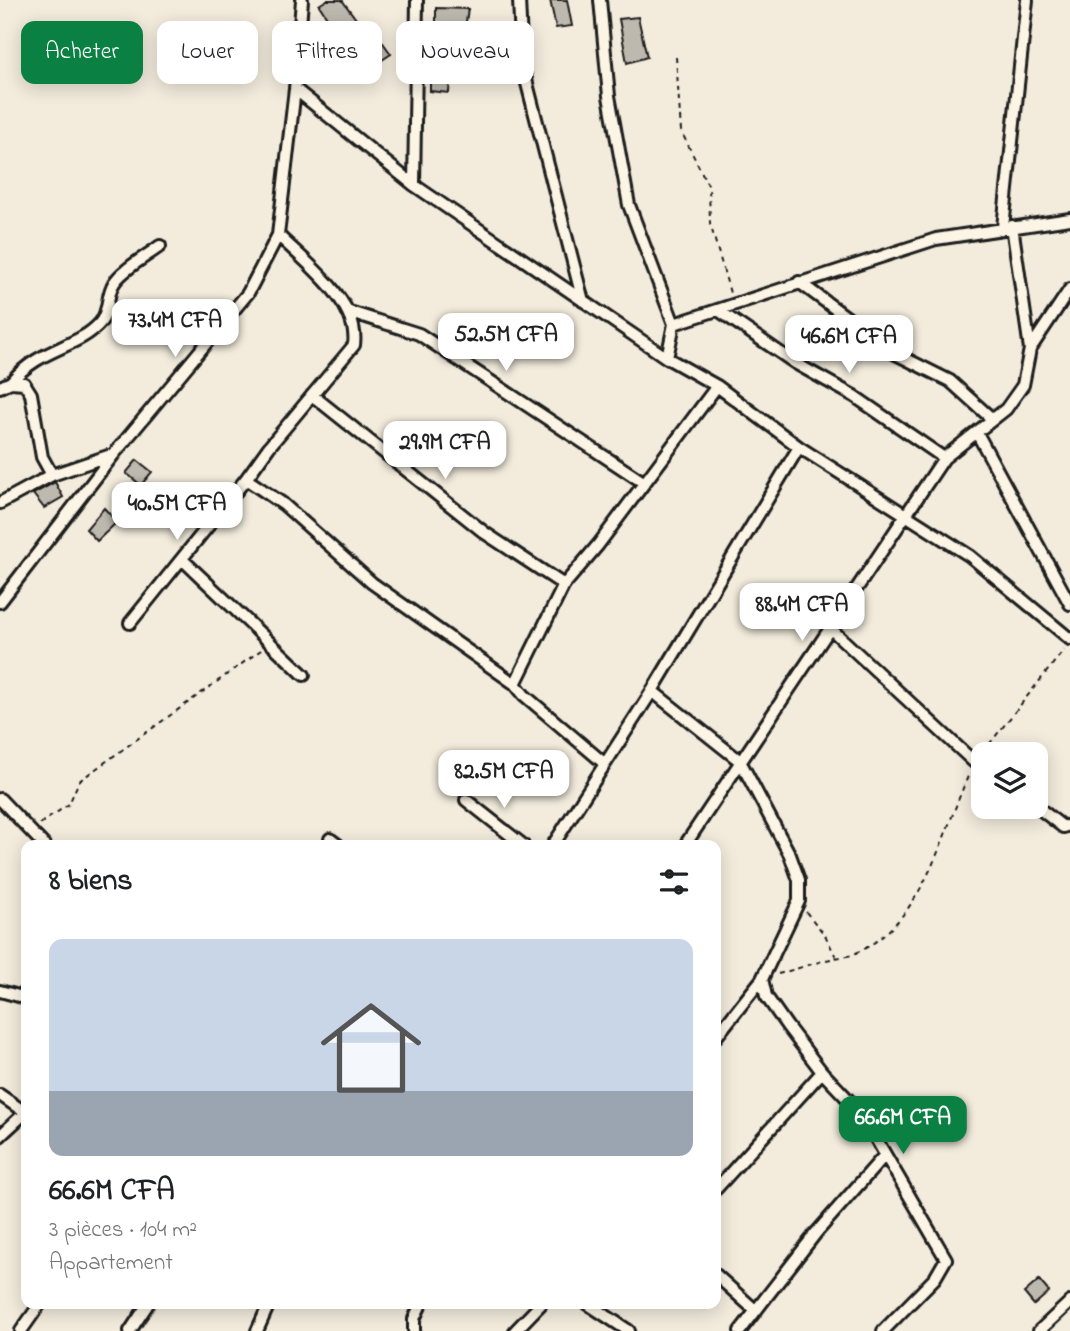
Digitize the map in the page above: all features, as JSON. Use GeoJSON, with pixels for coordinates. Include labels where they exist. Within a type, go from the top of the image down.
{"type":"FeatureCollection","features":[{"type":"Feature","properties":{"kind":"street"},"geometry":{"type":"LineString","coordinates":[[0,602],[114,454],[248,293],[278,235],[302,0]]}},
{"type":"Feature","properties":{"kind":"street"},"geometry":{"type":"LineString","coordinates":[[414,185],[417,0]]}},
{"type":"Feature","properties":{"kind":"street"},"geometry":{"type":"LineString","coordinates":[[519,0],[522,64],[583,300]]}},
{"type":"Feature","properties":{"kind":"street"},"geometry":{"type":"LineString","coordinates":[[600,0],[610,96],[629,205],[674,324],[667,358]]}},
{"type":"Feature","properties":{"kind":"street"},"geometry":{"type":"LineString","coordinates":[[688,840],[944,458],[977,433],[991,418],[1006,409],[1023,385],[1030,349],[1008,227],[1027,0]]}},
{"type":"Feature","properties":{"kind":"street"},"geometry":{"type":"LineString","coordinates":[[295,89],[414,185],[667,358],[717,386],[799,447],[970,556],[1068,643]]}},
{"type":"Feature","properties":{"kind":"street"},"geometry":{"type":"LineString","coordinates":[[674,324],[735,307],[799,282],[936,239],[1070,219]]}},
{"type":"Feature","properties":{"kind":"street"},"geometry":{"type":"LineString","coordinates":[[130,623],[354,345],[356,333],[346,311],[330,287],[278,235]]}},
{"type":"Feature","properties":{"kind":"street"},"geometry":{"type":"LineString","coordinates":[[0,387],[11,382],[23,367],[39,355],[99,324],[106,315],[114,281],[160,246]]}},
{"type":"Feature","properties":{"kind":"street"},"geometry":{"type":"LineString","coordinates":[[799,282],[896,354],[950,381],[991,418]]}},
{"type":"Feature","properties":{"kind":"street"},"geometry":{"type":"LineString","coordinates":[[1030,349],[1070,289]]}},
{"type":"Feature","properties":{"kind":"street"},"geometry":{"type":"LineString","coordinates":[[718,310],[795,363],[854,396],[944,458]]}},
{"type":"Feature","properties":{"kind":"street"},"geometry":{"type":"LineString","coordinates":[[346,311],[419,334],[643,482]]}},
{"type":"Feature","properties":{"kind":"street"},"geometry":{"type":"LineString","coordinates":[[11,382],[24,383],[31,394],[42,457],[52,475]]}},
{"type":"Feature","properties":{"kind":"street"},"geometry":{"type":"LineString","coordinates":[[515,684],[565,585],[717,386]]}},
{"type":"Feature","properties":{"kind":"street"},"geometry":{"type":"LineString","coordinates":[[312,395],[485,533],[565,585]]}},
{"type":"Feature","properties":{"kind":"street"},"geometry":{"type":"LineString","coordinates":[[977,433],[1070,604]]}},
{"type":"Feature","properties":{"kind":"street"},"geometry":{"type":"LineString","coordinates":[[556,840],[652,691],[799,447]]}},
{"type":"Feature","properties":{"kind":"street"},"geometry":{"type":"LineString","coordinates":[[0,503],[52,475],[114,454]]}},
{"type":"Feature","properties":{"kind":"street"},"geometry":{"type":"LineString","coordinates":[[246,479],[283,505],[372,583],[515,684],[524,695],[605,764]]}},
{"type":"Feature","properties":{"kind":"street"},"geometry":{"type":"LineString","coordinates":[[183,560],[304,675]]}},
{"type":"Feature","properties":{"kind":"street"},"geometry":{"type":"LineString","coordinates":[[831,629],[971,757]]}},
{"type":"Feature","properties":{"kind":"street"},"geometry":{"type":"LineString","coordinates":[[652,691],[740,761],[790,855],[799,880],[799,901],[762,979],[721,1031]]}},
{"type":"Feature","properties":{"kind":"street"},"geometry":{"type":"LineString","coordinates":[[0,799],[38,840]]}},
{"type":"Feature","properties":{"kind":"street"},"geometry":{"type":"LineString","coordinates":[[466,800],[517,840]]}},
{"type":"Feature","properties":{"kind":"street"},"geometry":{"type":"LineString","coordinates":[[1048,815],[1063,827],[1070,825]]}},
{"type":"Feature","properties":{"kind":"street"},"geometry":{"type":"LineString","coordinates":[[762,979],[766,996],[822,1072],[861,1113],[946,1259],[935,1278],[883,1331]]}},
{"type":"Feature","properties":{"kind":"street"},"geometry":{"type":"LineString","coordinates":[[0,991],[21,997]]}},
{"type":"Feature","properties":{"kind":"street"},"geometry":{"type":"LineString","coordinates":[[721,1183],[822,1072]]}},
{"type":"Feature","properties":{"kind":"street"},"geometry":{"type":"LineString","coordinates":[[0,1095],[21,1109]]}},
{"type":"Feature","properties":{"kind":"street"},"geometry":{"type":"LineString","coordinates":[[0,1136],[21,1117]]}},
{"type":"Feature","properties":{"kind":"street"},"geometry":{"type":"LineString","coordinates":[[740,1331],[816,1233],[884,1156]]}},
{"type":"Feature","properties":{"kind":"street"},"geometry":{"type":"LineString","coordinates":[[721,1280],[756,1311]]}},
{"type":"Feature","properties":{"kind":"street"},"geometry":{"type":"LineString","coordinates":[[1039,1331],[1070,1301]]}},
{"type":"Feature","properties":{"kind":"street"},"geometry":{"type":"LineString","coordinates":[[22,1331],[37,1309]]}},
{"type":"Feature","properties":{"kind":"street"},"geometry":{"type":"LineString","coordinates":[[130,1331],[145,1309]]}},
{"type":"Feature","properties":{"kind":"street"},"geometry":{"type":"LineString","coordinates":[[257,1331],[267,1309]]}},
{"type":"Feature","properties":{"kind":"street"},"geometry":{"type":"LineString","coordinates":[[414,1331],[414,1319],[419,1309]]}},
{"type":"Feature","properties":{"kind":"street"},"geometry":{"type":"LineString","coordinates":[[515,1331],[536,1309]]}},
{"type":"Feature","properties":{"kind":"street"},"geometry":{"type":"LineString","coordinates":[[595,1309],[626,1330]]}},
{"type":"Feature","properties":{"kind":"path"},"geometry":{"type":"LineString","coordinates":[[677,57],[681,131],[709,187],[710,223],[735,307]]}},
{"type":"Feature","properties":{"kind":"path"},"geometry":{"type":"LineString","coordinates":[[27,831],[63,810],[79,780],[270,643]]}},
{"type":"Feature","properties":{"kind":"path"},"geometry":{"type":"LineString","coordinates":[[995,742],[1068,643]]}},
{"type":"Feature","properties":{"kind":"path"},"geometry":{"type":"LineString","coordinates":[[762,979],[854,955],[882,939],[898,923],[935,861],[945,828],[971,779]]}},
{"type":"Feature","properties":{"kind":"path"},"geometry":{"type":"LineString","coordinates":[[799,901],[825,935],[836,958]]}},
{"type":"Feature","properties":{"kind":"building"},"geometry":{"type":"Polygon","coordinates":[[[327,0],[342,0],[357,21],[329,21],[319,5],[327,0]]]}},
{"type":"Feature","properties":{"kind":"building"},"geometry":{"type":"Polygon","coordinates":[[[550,0],[567,0],[572,26],[556,28],[550,0]]]}},
{"type":"Feature","properties":{"kind":"building"},"geometry":{"type":"Polygon","coordinates":[[[436,8],[468,9],[466,21],[436,21],[436,8]]]}},
{"type":"Feature","properties":{"kind":"building"},"geometry":{"type":"Polygon","coordinates":[[[638,17],[647,57],[627,63],[619,19],[638,17]]]}},
{"type":"Feature","properties":{"kind":"building"},"geometry":{"type":"Polygon","coordinates":[[[382,41],[391,54],[382,60],[382,41]]]}},
{"type":"Feature","properties":{"kind":"building"},"geometry":{"type":"Polygon","coordinates":[[[430,84],[450,84],[449,93],[430,91],[430,84]]]}},
{"type":"Feature","properties":{"kind":"building"},"geometry":{"type":"Polygon","coordinates":[[[137,460],[152,472],[141,485],[126,473],[137,460]]]}},
{"type":"Feature","properties":{"kind":"building"},"geometry":{"type":"Polygon","coordinates":[[[55,482],[63,497],[44,508],[33,494],[55,482]]]}},
{"type":"Feature","properties":{"kind":"building"},"geometry":{"type":"Polygon","coordinates":[[[104,508],[117,522],[97,541],[86,529],[104,508]]]}},
{"type":"Feature","properties":{"kind":"building"},"geometry":{"type":"Polygon","coordinates":[[[1039,1280],[1049,1292],[1034,1305],[1024,1293],[1039,1280]]]}}]}
